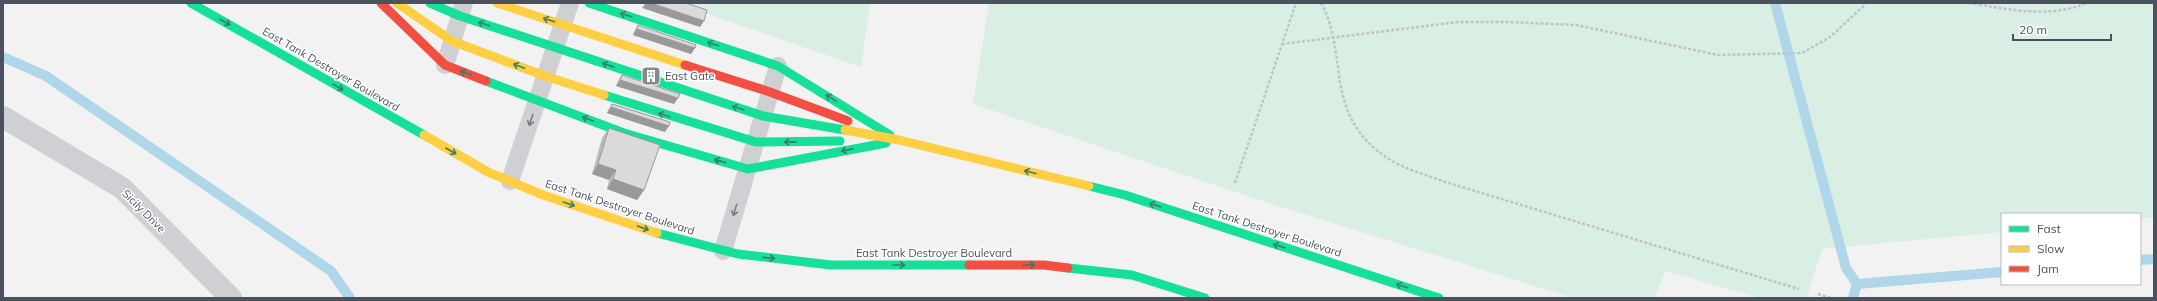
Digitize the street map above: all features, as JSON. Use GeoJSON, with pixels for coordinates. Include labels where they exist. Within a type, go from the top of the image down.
{"type":"FeatureCollection","features":[{"type":"Feature","properties":{"kind":"street","name":"East Tank Destroyer Boulevard"},"geometry":{"type":"LineString","coordinates":[[191,3],[488,172],[543,195],[668,237],[738,254],[831,265],[1044,265],[1132,275],[1205,298]]}},
{"type":"Feature","properties":{"kind":"street"},"geometry":{"type":"LineString","coordinates":[[381,3],[444,65],[538,99],[624,133],[748,169],[900,140]]}},
{"type":"Feature","properties":{"kind":"street"},"geometry":{"type":"LineString","coordinates":[[397,3],[452,41],[545,76],[636,106],[756,142],[900,140]]}},
{"type":"Feature","properties":{"kind":"street"},"geometry":{"type":"LineString","coordinates":[[430,3],[462,10],[555,46],[763,116],[900,140]]}},
{"type":"Feature","properties":{"kind":"street"},"geometry":{"type":"LineString","coordinates":[[497,3],[652,55],[770,92],[900,140]]}},
{"type":"Feature","properties":{"kind":"street"},"geometry":{"type":"LineString","coordinates":[[589,3],[778,66],[900,140]]}},
{"type":"Feature","properties":{"kind":"street","name":"Sicily Drive"},"geometry":{"type":"LineString","coordinates":[[3,117],[122,188],[231,298]]}},
{"type":"Feature","properties":{"kind":"street","name":"East Tank Destroyer Boulevard"},"geometry":{"type":"LineString","coordinates":[[900,140],[1125,195],[1439,298]]}},
{"type":"Feature","properties":{"kind":"lane"},"geometry":{"type":"LineString","coordinates":[[510,181],[570,3]]}},
{"type":"Feature","properties":{"kind":"lane"},"geometry":{"type":"LineString","coordinates":[[444,65],[462,10]]}},
{"type":"Feature","properties":{"kind":"lane"},"geometry":{"type":"LineString","coordinates":[[723,251],[778,66]]}},
{"type":"Feature","properties":{"kind":"path"},"geometry":{"type":"LineString","coordinates":[[1235,183],[1296,3]]}},
{"type":"Feature","properties":{"kind":"path"},"geometry":{"type":"LineString","coordinates":[[1320,3],[1334,38],[1340,90],[1349,116],[1364,140],[1389,160],[1442,181],[1799,289]]}},
{"type":"Feature","properties":{"kind":"path"},"geometry":{"type":"LineString","coordinates":[[1282,44],[1457,22],[1506,22],[1576,25],[1718,55],[1802,53],[1830,37],[1867,3]]}},
{"type":"Feature","properties":{"kind":"path"},"geometry":{"type":"LineString","coordinates":[[1969,3],[2039,13],[2072,9],[2087,3]]}},
{"type":"Feature","properties":{"kind":"path"},"geometry":{"type":"LineString","coordinates":[[1818,294],[1830,298]]}},
{"type":"Feature","properties":{"kind":"green space"},"geometry":{"type":"Polygon","coordinates":[[[675,3],[870,3],[861,67],[675,3]]]}},
{"type":"Feature","properties":{"kind":"green space"},"geometry":{"type":"Polygon","coordinates":[[[989,3],[2154,3],[2154,217],[2141,219],[2141,213],[2001,213],[2001,232],[1822,249],[1807,298],[1759,298],[1665,271],[1655,298],[1573,298],[1259,200],[973,104],[989,3]]]}},
{"type":"Feature","properties":{"kind":"building"},"geometry":{"type":"Polygon","coordinates":[[[651,3],[686,3],[707,10],[704,21],[651,3]]]}},
{"type":"Feature","properties":{"kind":"building"},"geometry":{"type":"Polygon","coordinates":[[[638,25],[696,45],[695,48],[637,29],[638,25]]]}},
{"type":"Feature","properties":{"kind":"building"},"geometry":{"type":"Polygon","coordinates":[[[622,75],[680,94],[678,98],[620,80],[622,75]]]}},
{"type":"Feature","properties":{"kind":"building"},"geometry":{"type":"Polygon","coordinates":[[[612,104],[670,122],[669,126],[611,107],[612,104]]]}},
{"type":"Feature","properties":{"kind":"building"},"geometry":{"type":"Polygon","coordinates":[[[609,128],[660,145],[644,190],[613,179],[616,170],[598,164],[609,128]]]}},
{"type":"Feature","properties":{"kind":"waterway"},"geometry":{"type":"LineString","coordinates":[[1775,3],[1846,268],[1857,284]]}},
{"type":"Feature","properties":{"kind":"waterway"},"geometry":{"type":"LineString","coordinates":[[3,57],[46,76],[331,271],[350,298]]}},
{"type":"Feature","properties":{"kind":"waterway"},"geometry":{"type":"LineString","coordinates":[[2141,260],[2154,259]]}},
{"type":"Feature","properties":{"kind":"waterway"},"geometry":{"type":"LineString","coordinates":[[1853,298],[1857,284],[2001,272]]}},
{"type":"Feature","properties":{"kind":"traffic: fast"},"geometry":{"type":"LineString","coordinates":[[191,3],[424,135]]}},
{"type":"Feature","properties":{"kind":"traffic: fast"},"geometry":{"type":"LineString","coordinates":[[430,3],[460,16],[763,116],[845,130]]}},
{"type":"Feature","properties":{"kind":"traffic: fast"},"geometry":{"type":"LineString","coordinates":[[589,3],[778,66],[890,135]]}},
{"type":"Feature","properties":{"kind":"traffic: fast"},"geometry":{"type":"LineString","coordinates":[[486,81],[624,133],[748,169],[886,143]]}},
{"type":"Feature","properties":{"kind":"traffic: fast"},"geometry":{"type":"LineString","coordinates":[[604,95],[756,142],[840,141]]}},
{"type":"Feature","properties":{"kind":"traffic: fast"},"geometry":{"type":"LineString","coordinates":[[1089,186],[1125,195],[1439,298]]}},
{"type":"Feature","properties":{"kind":"traffic: fast"},"geometry":{"type":"LineString","coordinates":[[657,233],[738,254],[831,265],[969,265]]}},
{"type":"Feature","properties":{"kind":"traffic: fast"},"geometry":{"type":"LineString","coordinates":[[1068,268],[1132,275],[1205,298]]}},
{"type":"Feature","properties":{"kind":"traffic: slow"},"geometry":{"type":"LineString","coordinates":[[397,3],[452,41],[545,76],[604,95]]}},
{"type":"Feature","properties":{"kind":"traffic: slow"},"geometry":{"type":"LineString","coordinates":[[497,3],[685,65]]}},
{"type":"Feature","properties":{"kind":"traffic: slow"},"geometry":{"type":"LineString","coordinates":[[845,130],[899,140],[1089,186]]}},
{"type":"Feature","properties":{"kind":"traffic: slow"},"geometry":{"type":"LineString","coordinates":[[424,135],[488,172],[543,195],[657,233]]}},
{"type":"Feature","properties":{"kind":"traffic: jam"},"geometry":{"type":"LineString","coordinates":[[381,3],[445,65],[486,81]]}},
{"type":"Feature","properties":{"kind":"traffic: jam"},"geometry":{"type":"LineString","coordinates":[[685,65],[770,92],[848,121]]}},
{"type":"Feature","properties":{"kind":"traffic: jam"},"geometry":{"type":"LineString","coordinates":[[969,265],[1044,265],[1068,268]]}},
{"type":"Feature","properties":{"kind":"place","name":"East Gate"},"geometry":{"type":"Point","coordinates":[651,76]}}]}
